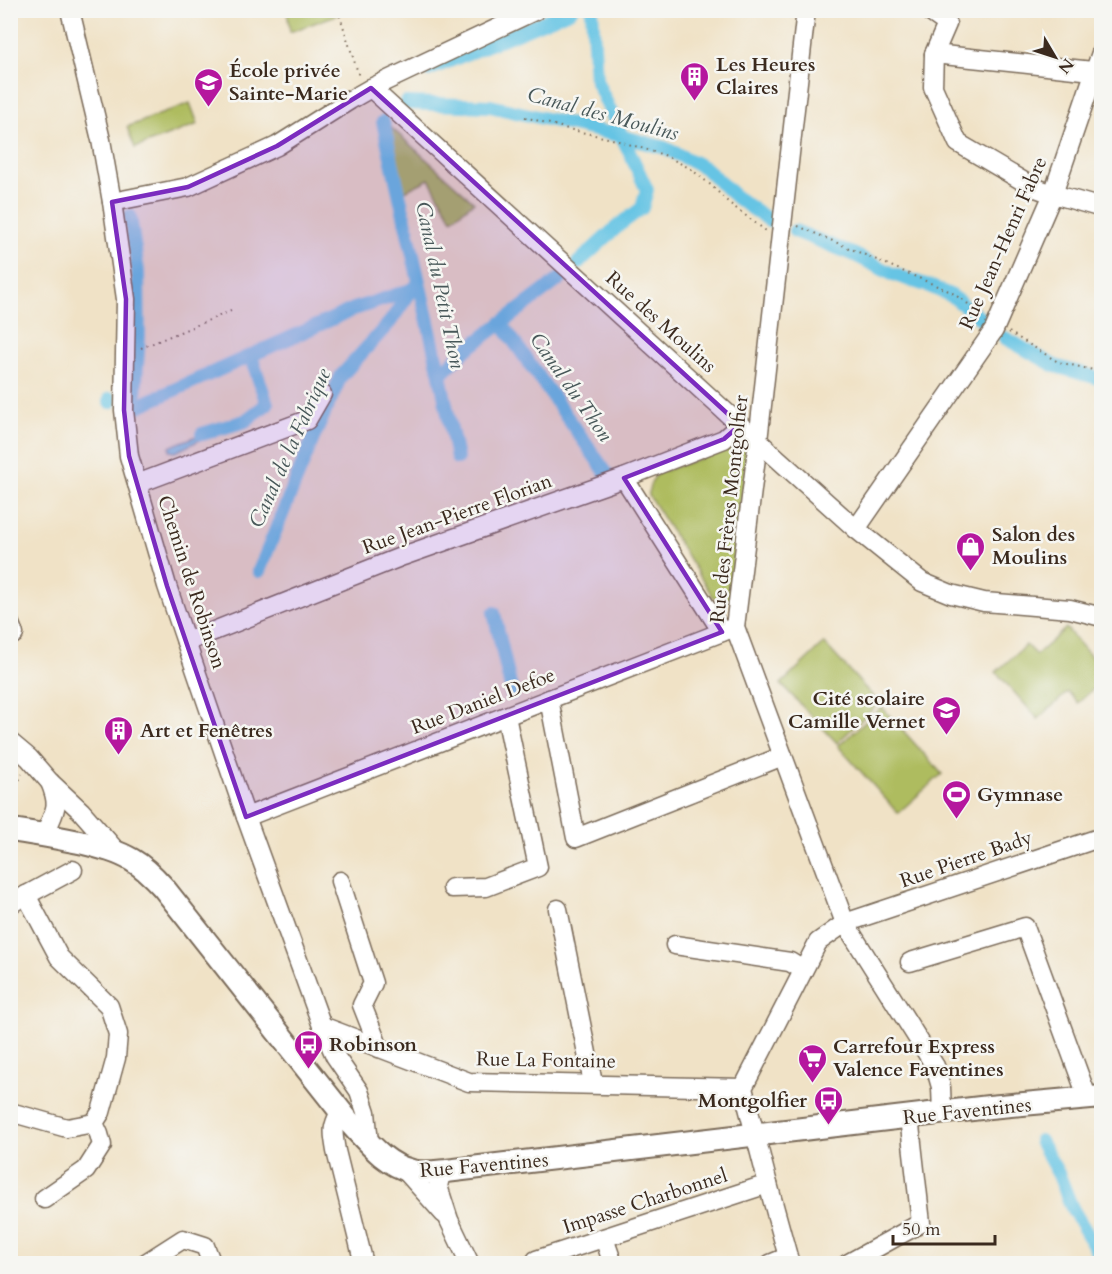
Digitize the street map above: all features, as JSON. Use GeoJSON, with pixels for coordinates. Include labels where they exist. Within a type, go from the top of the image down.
{"type":"FeatureCollection","features":[{"type":"Feature","properties":{"kind":"main road","name":"Rue Faventines"},"geometry":{"type":"LineString","coordinates":[[10,830],[45,834],[101,847],[132,860],[148,871],[164,887],[340,1112],[369,1143],[390,1161],[413,1172],[446,1171],[989,1107],[1095,1098]]}},
{"type":"Feature","properties":{"kind":"street","name":"Chemin de Robinson"},"geometry":{"type":"LineString","coordinates":[[70,10],[101,140],[126,299],[124,410],[129,456],[167,586],[246,817],[322,1026],[335,1056],[359,1091],[366,1112],[369,1143]]}},
{"type":"Feature","properties":{"kind":"street"},"geometry":{"type":"LineString","coordinates":[[112,202],[189,187],[277,146],[367,90],[536,10]]}},
{"type":"Feature","properties":{"kind":"street","name":"Rue des Frères Montgolfier"},"geometry":{"type":"LineString","coordinates":[[806,10],[758,441],[728,629],[783,756],[845,923],[935,1066],[941,1088],[942,1113]]}},
{"type":"Feature","properties":{"kind":"street"},"geometry":{"type":"LineString","coordinates":[[927,10],[947,24],[934,54],[933,87],[958,144],[1034,187],[1101,208]]}},
{"type":"Feature","properties":{"kind":"street","name":"Rue Jean-Henri Fabre"},"geometry":{"type":"LineString","coordinates":[[856,529],[994,330],[1053,194],[1098,72],[1101,50]]}},
{"type":"Feature","properties":{"kind":"street"},"geometry":{"type":"LineString","coordinates":[[934,54],[1098,72]]}},
{"type":"Feature","properties":{"kind":"street","name":"Rue des Moulins"},"geometry":{"type":"LineString","coordinates":[[367,90],[856,529],[922,582],[951,594],[984,602],[1070,609],[1101,617]]}},
{"type":"Feature","properties":{"kind":"street"},"geometry":{"type":"LineString","coordinates":[[137,484],[308,420],[322,394]]}},
{"type":"Feature","properties":{"kind":"street","name":"Rue Jean-Pierre Florian"},"geometry":{"type":"LineString","coordinates":[[186,642],[403,556],[624,478],[724,439],[740,425]]}},
{"type":"Feature","properties":{"kind":"street"},"geometry":{"type":"LineString","coordinates":[[624,478],[728,629]]}},
{"type":"Feature","properties":{"kind":"street"},"geometry":{"type":"LineString","coordinates":[[10,624],[14,634],[10,636]]}},
{"type":"Feature","properties":{"kind":"street","name":"Rue Daniel Defoe"},"geometry":{"type":"LineString","coordinates":[[246,817],[728,629]]}},
{"type":"Feature","properties":{"kind":"street"},"geometry":{"type":"LineString","coordinates":[[549,699],[576,838],[783,756]]}},
{"type":"Feature","properties":{"kind":"street"},"geometry":{"type":"LineString","coordinates":[[452,888],[486,887],[538,867],[506,716]]}},
{"type":"Feature","properties":{"kind":"street"},"geometry":{"type":"LineString","coordinates":[[10,742],[75,805],[118,853]]}},
{"type":"Feature","properties":{"kind":"street"},"geometry":{"type":"LineString","coordinates":[[45,834],[56,808],[56,798],[49,781]]}},
{"type":"Feature","properties":{"kind":"street","name":"Rue Pierre Bady"},"geometry":{"type":"LineString","coordinates":[[743,1088],[818,942],[845,923],[1101,837]]}},
{"type":"Feature","properties":{"kind":"street"},"geometry":{"type":"LineString","coordinates":[[73,870],[18,899],[59,957],[110,1006],[118,1034],[116,1058],[101,1112],[94,1124]]}},
{"type":"Feature","properties":{"kind":"street"},"geometry":{"type":"LineString","coordinates":[[340,881],[373,983],[362,1005],[378,1048]]}},
{"type":"Feature","properties":{"kind":"street"},"geometry":{"type":"LineString","coordinates":[[558,909],[593,1083]]}},
{"type":"Feature","properties":{"kind":"street"},"geometry":{"type":"LineString","coordinates":[[910,962],[1025,927],[1095,1098]]}},
{"type":"Feature","properties":{"kind":"street"},"geometry":{"type":"LineString","coordinates":[[675,945],[790,962],[803,970]]}},
{"type":"Feature","properties":{"kind":"street","name":"Rue La Fontaine"},"geometry":{"type":"LineString","coordinates":[[322,1026],[469,1082],[743,1088]]}},
{"type":"Feature","properties":{"kind":"street"},"geometry":{"type":"LineString","coordinates":[[743,1088],[789,1260],[770,1263]]}},
{"type":"Feature","properties":{"kind":"street"},"geometry":{"type":"LineString","coordinates":[[10,1112],[67,1128],[94,1124]]}},
{"type":"Feature","properties":{"kind":"street"},"geometry":{"type":"LineString","coordinates":[[340,1112],[333,1124],[333,1136],[364,1263]]}},
{"type":"Feature","properties":{"kind":"street"},"geometry":{"type":"LineString","coordinates":[[847,1263],[921,1223],[909,1117]]}},
{"type":"Feature","properties":{"kind":"street"},"geometry":{"type":"LineString","coordinates":[[44,1199],[86,1170],[102,1145],[94,1124]]}},
{"type":"Feature","properties":{"kind":"street"},"geometry":{"type":"LineString","coordinates":[[404,1168],[449,1220]]}},
{"type":"Feature","properties":{"kind":"street"},"geometry":{"type":"LineString","coordinates":[[446,1171],[440,1178],[438,1186],[449,1220],[470,1263]]}},
{"type":"Feature","properties":{"kind":"street","name":"Impasse Charbonnel"},"geometry":{"type":"LineString","coordinates":[[536,1260],[768,1184]]}},
{"type":"Feature","properties":{"kind":"street"},"geometry":{"type":"LineString","coordinates":[[604,1238],[613,1263]]}},
{"type":"Feature","properties":{"kind":"street"},"geometry":{"type":"LineString","coordinates":[[144,1263],[183,1239],[205,1246],[212,1263]]}},
{"type":"Feature","properties":{"kind":"path"},"geometry":{"type":"LineString","coordinates":[[338,10],[367,90]]}},
{"type":"Feature","properties":{"kind":"path"},"geometry":{"type":"LineString","coordinates":[[525,117],[664,155],[691,169],[729,203],[781,242]]}},
{"type":"Feature","properties":{"kind":"path"},"geometry":{"type":"LineString","coordinates":[[783,220],[951,292],[1058,362],[1101,372]]}},
{"type":"Feature","properties":{"kind":"path"},"geometry":{"type":"LineString","coordinates":[[124,355],[231,311]]}},
{"type":"Feature","properties":{"kind":"path"},"geometry":{"type":"LineString","coordinates":[[10,802],[26,766]]}},
{"type":"Feature","properties":{"kind":"highlighted area"},"geometry":{"type":"Polygon","coordinates":[[[371,88],[740,425],[724,439],[624,478],[722,632],[246,817],[167,586],[129,456],[124,410],[126,299],[112,202],[188,187],[277,146],[371,88]]]}},
{"type":"Feature","properties":{"kind":"green space"},"geometry":{"type":"Polygon","coordinates":[[[287,10],[344,11],[290,32],[287,10]]]}},
{"type":"Feature","properties":{"kind":"green space"},"geometry":{"type":"Polygon","coordinates":[[[190,103],[198,124],[135,148],[127,127],[190,103]]]}},
{"type":"Feature","properties":{"kind":"green space"},"geometry":{"type":"Polygon","coordinates":[[[386,123],[474,202],[452,219],[429,179],[401,193],[386,123]]]}},
{"type":"Feature","properties":{"kind":"green space"},"geometry":{"type":"Polygon","coordinates":[[[739,445],[747,449],[749,456],[730,599],[723,601],[713,597],[649,496],[649,489],[658,473],[739,445]]]}},
{"type":"Feature","properties":{"kind":"green space"},"geometry":{"type":"Polygon","coordinates":[[[1066,628],[1101,668],[1101,682],[1078,703],[1068,692],[1038,719],[996,672],[1026,645],[1036,655],[1066,628]]]}},
{"type":"Feature","properties":{"kind":"green space"},"geometry":{"type":"Polygon","coordinates":[[[824,643],[879,703],[837,743],[781,684],[824,643]]]}},
{"type":"Feature","properties":{"kind":"green space"},"geometry":{"type":"Polygon","coordinates":[[[882,707],[942,774],[898,813],[838,746],[882,707]]]}},
{"type":"Feature","properties":{"kind":"water"},"geometry":{"type":"Polygon","coordinates":[[[203,433],[200,440],[176,452],[170,451],[170,447],[203,433]]]}},
{"type":"Feature","properties":{"kind":"waterway","name":"Canal du Thon"},"geometry":{"type":"LineString","coordinates":[[428,70],[571,10]]}},
{"type":"Feature","properties":{"kind":"waterway"},"geometry":{"type":"LineString","coordinates":[[578,263],[618,226],[642,208],[647,190],[596,80],[592,10]]}},
{"type":"Feature","properties":{"kind":"waterway","name":"Canal des Moulins"},"geometry":{"type":"LineString","coordinates":[[406,103],[490,106],[665,148],[705,168],[737,198],[769,220]]}},
{"type":"Feature","properties":{"kind":"waterway","name":"Canal du Petit Thon"},"geometry":{"type":"LineString","coordinates":[[383,122],[457,458]]}},
{"type":"Feature","properties":{"kind":"waterway","name":"Canal de la Fabrique"},"geometry":{"type":"LineString","coordinates":[[130,216],[138,271],[139,337],[134,408],[354,309],[411,290]]}},
{"type":"Feature","properties":{"kind":"waterway","name":"Canal des Moulins"},"geometry":{"type":"LineString","coordinates":[[795,231],[855,255],[892,274],[952,296],[985,322]]}},
{"type":"Feature","properties":{"kind":"waterway","name":"Canal du Thon"},"geometry":{"type":"LineString","coordinates":[[440,375],[462,353],[561,278]]}},
{"type":"Feature","properties":{"kind":"waterway","name":"Canal de la Fabrique"},"geometry":{"type":"LineString","coordinates":[[259,571],[341,376],[390,322],[413,288]]}},
{"type":"Feature","properties":{"kind":"waterway","name":"Canal du Thon"},"geometry":{"type":"LineString","coordinates":[[501,323],[607,474]]}},
{"type":"Feature","properties":{"kind":"waterway","name":"Canal des Moulins"},"geometry":{"type":"LineString","coordinates":[[1005,338],[1055,366],[1102,379]]}},
{"type":"Feature","properties":{"kind":"waterway","name":"Canal de la Fabrique"},"geometry":{"type":"LineString","coordinates":[[202,434],[245,421],[267,404],[251,356]]}},
{"type":"Feature","properties":{"kind":"waterway","name":"Canal du Petit Thon"},"geometry":{"type":"LineString","coordinates":[[494,613],[512,693]]}},
{"type":"Feature","properties":{"kind":"waterway"},"geometry":{"type":"LineString","coordinates":[[1040,1141],[1059,1175],[1072,1208],[1102,1259]]}},
{"type":"Feature","properties":{"kind":"place","name":"Les Heures Claires"},"geometry":{"type":"Point","coordinates":[695,102]}},
{"type":"Feature","properties":{"kind":"place","name":"École privée Sainte-Marie"},"geometry":{"type":"Point","coordinates":[208,108]}},
{"type":"Feature","properties":{"kind":"place","name":"Salon des Moulins"},"geometry":{"type":"Point","coordinates":[971,572]}},
{"type":"Feature","properties":{"kind":"place","name":"Cité scolaire Camille Vernet"},"geometry":{"type":"Point","coordinates":[946,736]}},
{"type":"Feature","properties":{"kind":"place","name":"Art et Fenêtres"},"geometry":{"type":"Point","coordinates":[119,756]}},
{"type":"Feature","properties":{"kind":"place","name":"Gymnase"},"geometry":{"type":"Point","coordinates":[956,820]}},
{"type":"Feature","properties":{"kind":"place","name":"Robinson"},"geometry":{"type":"Point","coordinates":[308,1070]}},
{"type":"Feature","properties":{"kind":"place","name":"Carrefour Express Valence Faventines"},"geometry":{"type":"Point","coordinates":[812,1084]}},
{"type":"Feature","properties":{"kind":"place","name":"Montgolfier"},"geometry":{"type":"Point","coordinates":[828,1126]}}]}
